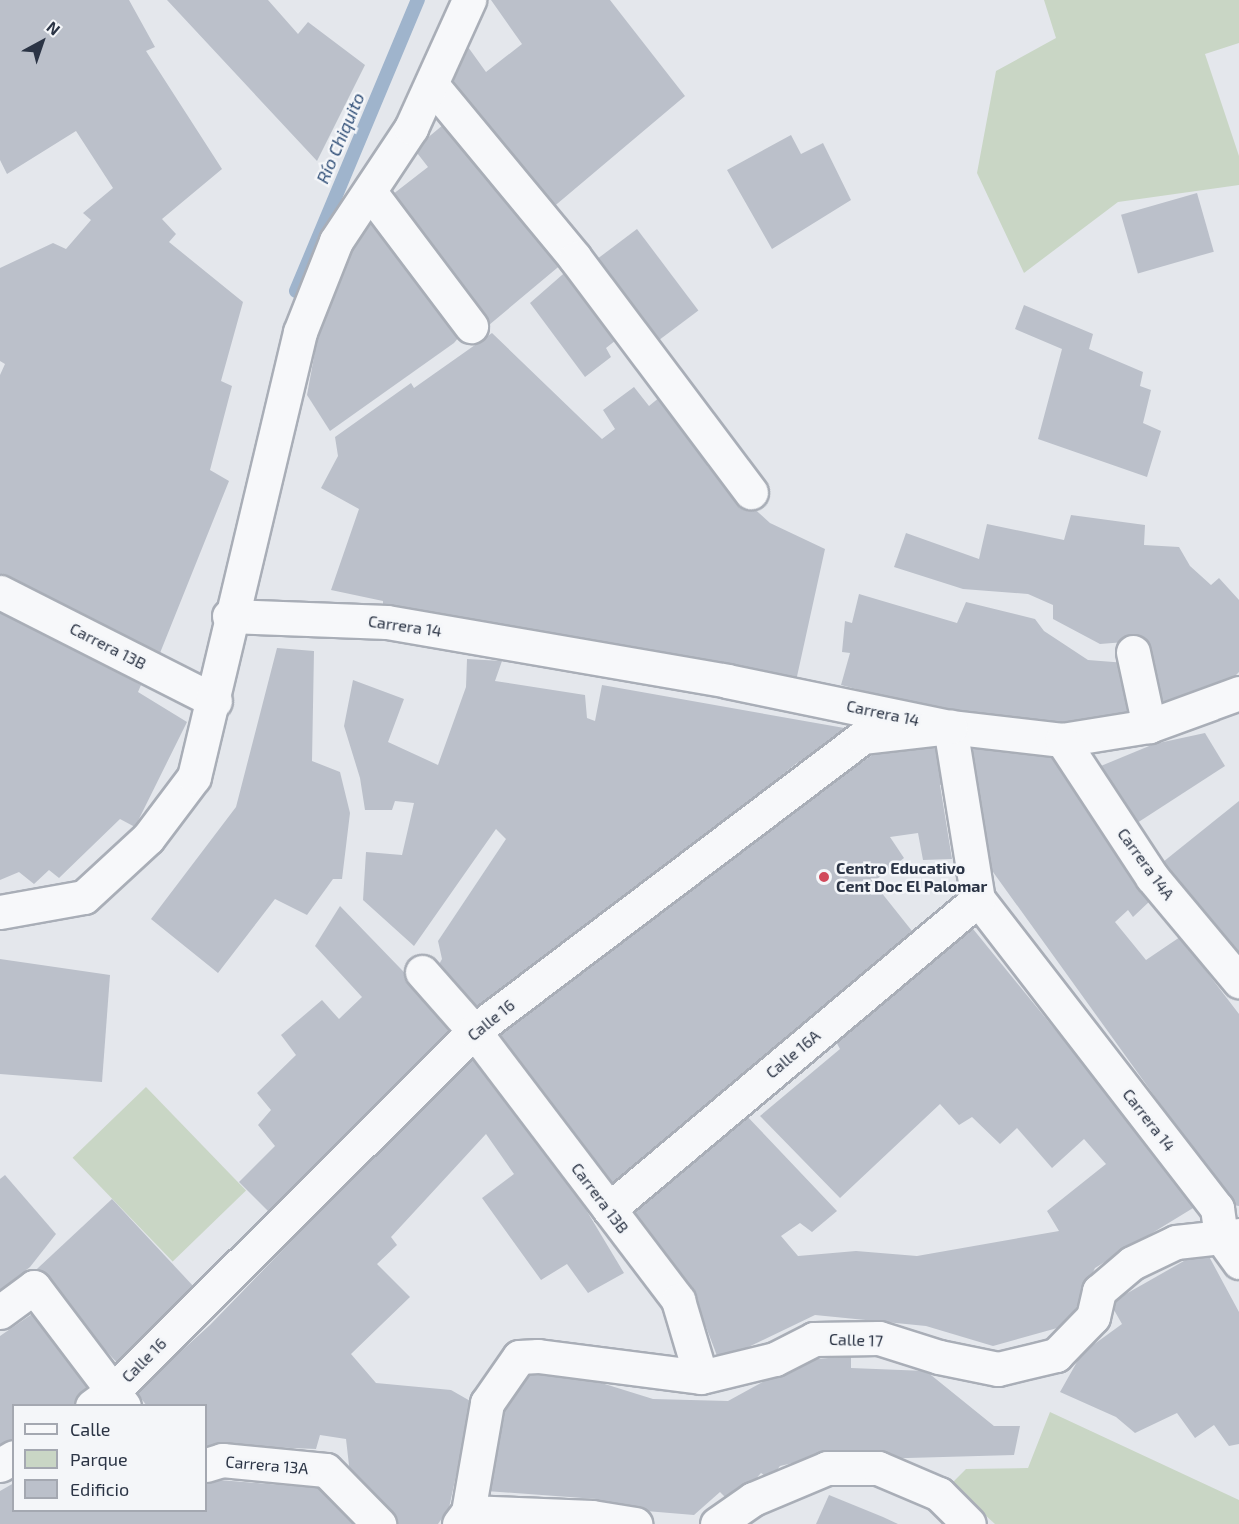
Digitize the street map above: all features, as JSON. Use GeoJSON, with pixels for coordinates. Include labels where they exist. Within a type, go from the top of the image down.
{"type":"FeatureCollection","features":[{"type":"Feature","properties":{"kind":"street"},"geometry":{"type":"LineString","coordinates":[[0,912],[84,897],[148,838],[194,777],[215,701],[230,616],[300,332],[336,241],[411,128],[469,0]]}},
{"type":"Feature","properties":{"kind":"street"},"geometry":{"type":"LineString","coordinates":[[432,85],[575,258],[751,492]]}},
{"type":"Feature","properties":{"kind":"street"},"geometry":{"type":"LineString","coordinates":[[370,192],[471,326]]}},
{"type":"Feature","properties":{"kind":"street","name":"Carrera 13B"},"geometry":{"type":"LineString","coordinates":[[0,592],[215,701]]}},
{"type":"Feature","properties":{"kind":"street","name":"Carrera 14"},"geometry":{"type":"LineString","coordinates":[[230,616],[387,622],[727,681],[950,727],[978,899],[1217,1208],[1233,1244]]}},
{"type":"Feature","properties":{"kind":"street"},"geometry":{"type":"LineString","coordinates":[[1133,652],[1149,726]]}},
{"type":"Feature","properties":{"kind":"street"},"geometry":{"type":"LineString","coordinates":[[950,727],[1062,740],[1149,726],[1239,693]]}},
{"type":"Feature","properties":{"kind":"street","name":"Calle 16"},"geometry":{"type":"LineString","coordinates":[[110,1401],[474,1031],[863,737],[950,727]]}},
{"type":"Feature","properties":{"kind":"street","name":"Carrera 14A"},"geometry":{"type":"LineString","coordinates":[[1062,740],[1152,877],[1239,981]]}},
{"type":"Feature","properties":{"kind":"street","name":"Calle 16A"},"geometry":{"type":"LineString","coordinates":[[609,1209],[978,899]]}},
{"type":"Feature","properties":{"kind":"street","name":"Carrera 13B"},"geometry":{"type":"LineString","coordinates":[[422,972],[474,1031],[678,1300],[701,1377]]}},
{"type":"Feature","properties":{"kind":"street","name":"Calle 17"},"geometry":{"type":"LineString","coordinates":[[634,1524],[592,1517],[464,1518],[487,1403],[519,1357],[538,1356],[701,1377],[775,1359],[814,1339],[879,1338],[939,1357],[998,1369],[1056,1355],[1093,1317],[1099,1291],[1132,1263],[1176,1242],[1233,1244]]}},
{"type":"Feature","properties":{"kind":"street"},"geometry":{"type":"LineString","coordinates":[[0,1312],[34,1287],[110,1401]]}},
{"type":"Feature","properties":{"kind":"street","name":"Carrera 13A"},"geometry":{"type":"LineString","coordinates":[[207,1465],[222,1460],[326,1470],[379,1524]]}},
{"type":"Feature","properties":{"kind":"street"},"geometry":{"type":"LineString","coordinates":[[717,1524],[753,1498],[827,1468],[878,1468],[939,1494],[969,1524]]}},
{"type":"Feature","properties":{"kind":"green space"},"geometry":{"type":"Polygon","coordinates":[[[1044,0],[1239,0],[1239,43],[1205,54],[1239,156],[1239,185],[1118,202],[1024,273],[977,173],[996,71],[1056,38],[1044,0]]]}},
{"type":"Feature","properties":{"kind":"green space"},"geometry":{"type":"Polygon","coordinates":[[[146,1087],[246,1191],[173,1261],[73,1158],[146,1087]]]}},
{"type":"Feature","properties":{"kind":"green space"},"geometry":{"type":"Polygon","coordinates":[[[1050,1412],[1239,1500],[1239,1524],[995,1524],[951,1484],[966,1469],[1028,1468],[1050,1412]]]}},
{"type":"Feature","properties":{"kind":"building"},"geometry":{"type":"Polygon","coordinates":[[[0,0],[129,0],[155,47],[146,51],[222,169],[162,219],[176,234],[169,242],[243,302],[221,381],[232,386],[210,470],[229,481],[158,658],[0,577],[0,375],[5,364],[0,361],[0,268],[53,243],[66,249],[91,220],[83,213],[113,188],[76,131],[7,174],[0,160],[0,0]]]}},
{"type":"Feature","properties":{"kind":"building"},"geometry":{"type":"Polygon","coordinates":[[[167,0],[268,0],[298,34],[308,22],[365,65],[317,161],[167,0]]]}},
{"type":"Feature","properties":{"kind":"building"},"geometry":{"type":"Polygon","coordinates":[[[491,0],[610,0],[685,96],[551,209],[447,82],[468,47],[486,72],[522,44],[491,0]]]}},
{"type":"Feature","properties":{"kind":"building"},"geometry":{"type":"Polygon","coordinates":[[[449,120],[563,263],[489,325],[388,198],[428,167],[414,149],[449,120]]]}},
{"type":"Feature","properties":{"kind":"building"},"geometry":{"type":"Polygon","coordinates":[[[791,135],[801,154],[823,143],[851,200],[772,249],[727,170],[791,135]]]}},
{"type":"Feature","properties":{"kind":"building"},"geometry":{"type":"Polygon","coordinates":[[[1197,193],[1214,252],[1138,273],[1121,215],[1197,193]]]}},
{"type":"Feature","properties":{"kind":"building"},"geometry":{"type":"Polygon","coordinates":[[[372,208],[464,331],[454,343],[330,431],[307,395],[325,297],[372,208]]]}},
{"type":"Feature","properties":{"kind":"building"},"geometry":{"type":"Polygon","coordinates":[[[637,229],[698,310],[654,344],[593,262],[637,229]]]}},
{"type":"Feature","properties":{"kind":"building"},"geometry":{"type":"Polygon","coordinates":[[[570,268],[621,336],[606,348],[611,357],[585,377],[530,303],[570,268]]]}},
{"type":"Feature","properties":{"kind":"building"},"geometry":{"type":"Polygon","coordinates":[[[1024,305],[1093,334],[1089,349],[1143,372],[1140,386],[1151,390],[1143,423],[1161,431],[1147,477],[1038,439],[1062,349],[1015,329],[1024,305]]]}},
{"type":"Feature","properties":{"kind":"building"},"geometry":{"type":"Polygon","coordinates":[[[492,333],[602,439],[615,429],[603,410],[634,387],[649,406],[666,392],[700,443],[708,467],[770,523],[825,549],[796,681],[411,609],[409,616],[383,610],[383,601],[331,590],[359,509],[321,488],[338,456],[335,437],[411,383],[414,388],[492,333]]]}},
{"type":"Feature","properties":{"kind":"building"},"geometry":{"type":"Polygon","coordinates":[[[1071,515],[1145,525],[1144,545],[1179,547],[1190,566],[1211,585],[1219,578],[1239,600],[1239,672],[1224,687],[1159,709],[1138,641],[1100,644],[1053,619],[1053,605],[1028,594],[963,589],[894,567],[906,533],[979,559],[987,524],[1064,540],[1071,515]]]}},
{"type":"Feature","properties":{"kind":"building"},"geometry":{"type":"Polygon","coordinates":[[[859,594],[957,623],[966,602],[1035,619],[1044,631],[1088,660],[1126,663],[1130,715],[1038,724],[959,716],[841,685],[850,653],[842,652],[845,621],[852,623],[859,594]]]}},
{"type":"Feature","properties":{"kind":"building"},"geometry":{"type":"Polygon","coordinates":[[[0,609],[141,685],[138,692],[187,722],[135,827],[120,819],[59,878],[49,870],[34,884],[19,872],[0,880],[0,609]]]}},
{"type":"Feature","properties":{"kind":"building"},"geometry":{"type":"Polygon","coordinates":[[[277,648],[314,651],[312,761],[340,772],[350,813],[342,879],[333,879],[307,915],[275,899],[218,973],[151,919],[236,807],[277,648]]]}},
{"type":"Feature","properties":{"kind":"building"},"geometry":{"type":"Polygon","coordinates":[[[467,659],[502,661],[495,681],[585,695],[587,718],[595,721],[602,685],[850,729],[797,763],[481,1015],[436,970],[442,959],[438,941],[506,839],[496,829],[414,946],[363,900],[366,852],[402,855],[414,803],[395,801],[392,810],[365,810],[360,778],[344,726],[353,680],[404,699],[388,742],[438,765],[466,687],[467,659]]]}},
{"type":"Feature","properties":{"kind":"building"},"geometry":{"type":"Polygon","coordinates":[[[1205,733],[1225,766],[1137,823],[1096,768],[1154,744],[1205,733]]]}},
{"type":"Feature","properties":{"kind":"building"},"geometry":{"type":"Polygon","coordinates":[[[938,744],[948,783],[940,785],[952,859],[923,860],[918,833],[890,837],[904,858],[873,882],[916,936],[613,1193],[495,1034],[739,848],[878,751],[938,744]]]}},
{"type":"Feature","properties":{"kind":"building"},"geometry":{"type":"Polygon","coordinates":[[[963,747],[1052,750],[1151,900],[1133,917],[1128,910],[1115,922],[1146,960],[1180,937],[1239,1014],[1239,1206],[1233,1205],[988,865],[963,747]]]}},
{"type":"Feature","properties":{"kind":"building"},"geometry":{"type":"Polygon","coordinates":[[[1239,801],[1239,959],[1163,862],[1239,801]]]}},
{"type":"Feature","properties":{"kind":"building"},"geometry":{"type":"Polygon","coordinates":[[[340,906],[459,1029],[271,1214],[239,1182],[275,1146],[258,1125],[271,1110],[257,1093],[296,1055],[281,1035],[322,1000],[339,1019],[362,997],[315,946],[340,906]]]}},
{"type":"Feature","properties":{"kind":"building"},"geometry":{"type":"Polygon","coordinates":[[[969,924],[1198,1205],[1095,1268],[1068,1325],[993,1346],[926,1326],[815,1315],[719,1361],[692,1290],[625,1214],[744,1113],[837,1211],[812,1232],[800,1223],[781,1236],[798,1256],[856,1251],[917,1256],[1059,1231],[1047,1211],[1106,1164],[1084,1139],[1052,1168],[1017,1128],[1000,1144],[972,1117],[959,1125],[940,1104],[840,1198],[760,1116],[840,1049],[834,1038],[969,924]]]}},
{"type":"Feature","properties":{"kind":"building"},"geometry":{"type":"Polygon","coordinates":[[[0,959],[110,975],[102,1082],[0,1074],[0,959]]]}},
{"type":"Feature","properties":{"kind":"building"},"geometry":{"type":"Polygon","coordinates":[[[480,1052],[585,1208],[624,1273],[588,1293],[567,1264],[541,1280],[482,1198],[514,1174],[486,1134],[391,1237],[397,1245],[377,1264],[410,1297],[351,1354],[376,1383],[451,1390],[472,1402],[449,1508],[438,1524],[397,1524],[351,1483],[346,1439],[320,1435],[316,1449],[216,1445],[207,1450],[207,1404],[145,1404],[136,1392],[210,1325],[423,1105],[480,1052]]]}},
{"type":"Feature","properties":{"kind":"building"},"geometry":{"type":"Polygon","coordinates":[[[5,1175],[56,1234],[30,1267],[0,1291],[0,1179],[5,1175]]]}},
{"type":"Feature","properties":{"kind":"building"},"geometry":{"type":"Polygon","coordinates":[[[112,1199],[197,1290],[118,1363],[33,1273],[112,1199]]]}},
{"type":"Feature","properties":{"kind":"building"},"geometry":{"type":"Polygon","coordinates":[[[1205,1249],[1239,1312],[1239,1444],[1229,1446],[1214,1425],[1195,1438],[1177,1413],[1135,1433],[1116,1417],[1060,1392],[1082,1353],[1122,1324],[1110,1303],[1205,1249]]]}},
{"type":"Feature","properties":{"kind":"building"},"geometry":{"type":"Polygon","coordinates":[[[38,1310],[96,1390],[74,1404],[12,1404],[12,1444],[0,1452],[0,1336],[38,1310]]]}},
{"type":"Feature","properties":{"kind":"building"},"geometry":{"type":"Polygon","coordinates":[[[851,1356],[851,1368],[926,1371],[994,1426],[1020,1426],[1014,1455],[801,1461],[780,1466],[770,1479],[761,1473],[733,1505],[720,1492],[694,1515],[610,1508],[596,1499],[486,1491],[490,1445],[519,1376],[563,1371],[653,1399],[728,1401],[779,1373],[794,1371],[794,1361],[851,1356]]]}},
{"type":"Feature","properties":{"kind":"building"},"geometry":{"type":"Polygon","coordinates":[[[219,1480],[319,1488],[361,1524],[0,1524],[0,1491],[12,1484],[12,1512],[207,1512],[207,1483],[219,1480]]]}},
{"type":"Feature","properties":{"kind":"building"},"geometry":{"type":"Polygon","coordinates":[[[829,1495],[883,1517],[898,1524],[816,1524],[829,1495]]]}},
{"type":"Feature","properties":{"kind":"waterway","name":"Río Chiquito"},"geometry":{"type":"LineString","coordinates":[[296,291],[418,0]]}},
{"type":"Feature","properties":{"kind":"place","name":"Centro Educativo Cent Doc El Palomar"},"geometry":{"type":"Point","coordinates":[824,877]}}]}
